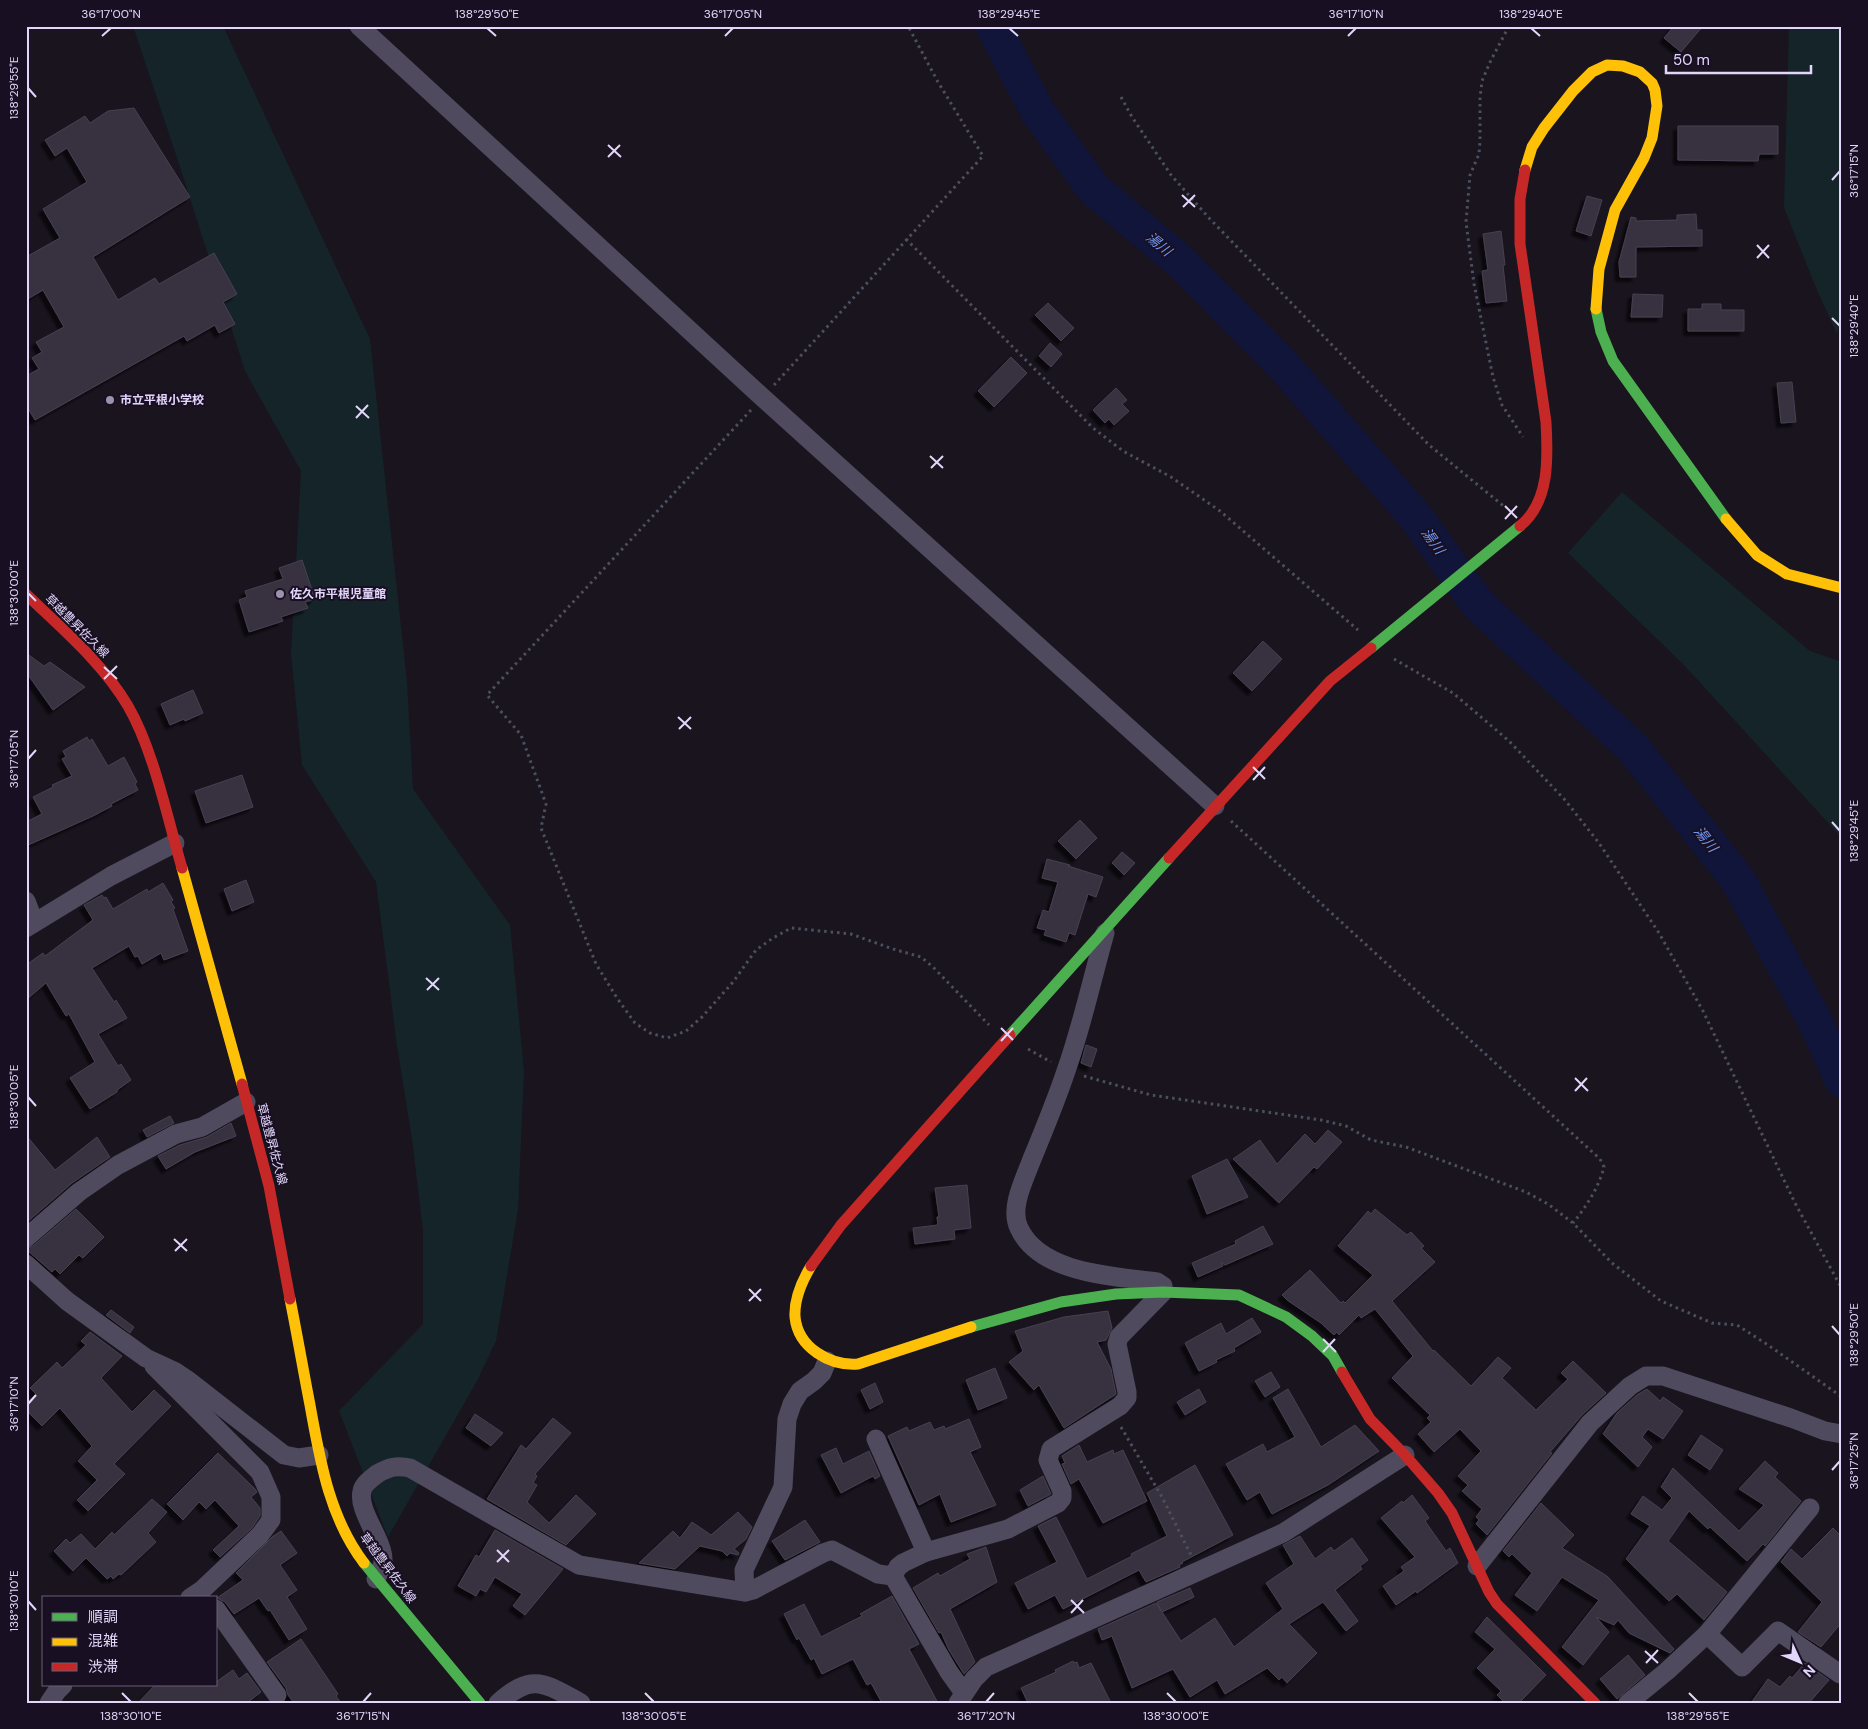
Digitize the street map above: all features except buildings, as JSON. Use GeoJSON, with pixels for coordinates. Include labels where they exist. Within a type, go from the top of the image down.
{"type":"FeatureCollection","features":[{"type":"Feature","properties":{"kind":"street"},"geometry":{"type":"LineString","coordinates":[[359,26],[762,397],[1215,806]]}},
{"type":"Feature","properties":{"kind":"street"},"geometry":{"type":"LineString","coordinates":[[1595,1703],[1497,1604],[1489,1592],[1452,1513],[1438,1493],[1370,1419],[1333,1356],[1286,1317],[1239,1295],[1163,1292],[1116,1294],[1061,1302],[960,1330],[858,1364],[836,1364],[827,1361],[811,1348],[802,1337],[797,1326],[796,1308],[804,1278],[841,1225],[1215,806],[1330,682],[1530,518],[1537,506],[1544,484],[1548,450],[1546,422],[1520,244],[1518,215],[1520,190],[1533,146],[1547,123],[1583,81],[1600,67],[1610,64],[1625,66],[1649,78],[1657,92],[1658,109],[1652,141],[1618,202],[1612,217],[1600,267],[1596,293],[1598,320],[1602,337],[1612,361],[1734,530],[1757,555],[1788,574],[1842,588]]}},
{"type":"Feature","properties":{"kind":"street","name":"草越豊昇佐久線"},"geometry":{"type":"LineString","coordinates":[[26,594],[98,666],[124,700],[142,736],[150,758],[200,929],[270,1186],[319,1455],[328,1492],[344,1530],[358,1555],[480,1703]]}},
{"type":"Feature","properties":{"kind":"street"},"geometry":{"type":"LineString","coordinates":[[26,901],[30,925],[111,876],[175,843]]}},
{"type":"Feature","properties":{"kind":"street"},"geometry":{"type":"LineString","coordinates":[[1107,927],[1066,1071],[1018,1197],[1016,1220],[1026,1239],[1039,1251],[1063,1266],[1157,1282],[1162,1286],[1163,1292]]}},
{"type":"Feature","properties":{"kind":"street"},"geometry":{"type":"LineString","coordinates":[[26,1238],[79,1192],[118,1165],[176,1134],[202,1127],[246,1102]]}},
{"type":"Feature","properties":{"kind":"street"},"geometry":{"type":"LineString","coordinates":[[26,1264],[67,1301],[146,1358],[260,1472],[271,1497],[271,1520],[260,1536],[200,1595]]}},
{"type":"Feature","properties":{"kind":"street"},"geometry":{"type":"LineString","coordinates":[[893,1576],[903,1563],[926,1552],[1008,1529],[1058,1503],[1062,1498],[1062,1491],[1048,1460],[1051,1449],[1120,1406],[1127,1398],[1117,1344],[1119,1337],[1163,1292]]}},
{"type":"Feature","properties":{"kind":"street"},"geometry":{"type":"LineString","coordinates":[[146,1358],[174,1371],[189,1381],[284,1455],[299,1458],[319,1455]]}},
{"type":"Feature","properties":{"kind":"street"},"geometry":{"type":"LineString","coordinates":[[745,1592],[744,1570],[783,1487],[787,1419],[792,1404],[800,1391],[814,1381],[822,1372],[827,1361]]}},
{"type":"Feature","properties":{"kind":"street"},"geometry":{"type":"LineString","coordinates":[[1477,1566],[1590,1422],[1624,1392],[1646,1376],[1663,1376],[1792,1418],[1825,1431],[1842,1434]]}},
{"type":"Feature","properties":{"kind":"street"},"geometry":{"type":"LineString","coordinates":[[876,1439],[926,1552]]}},
{"type":"Feature","properties":{"kind":"street"},"geometry":{"type":"LineString","coordinates":[[961,1698],[974,1679],[986,1667],[1283,1533],[1405,1455]]}},
{"type":"Feature","properties":{"kind":"street"},"geometry":{"type":"LineString","coordinates":[[376,1579],[383,1563],[382,1550],[363,1507],[362,1491],[369,1480],[381,1472],[398,1465],[410,1468],[579,1565],[745,1592],[753,1590],[832,1550],[878,1574],[893,1576]]}},
{"type":"Feature","properties":{"kind":"street"},"geometry":{"type":"LineString","coordinates":[[1628,1703],[1667,1671],[1707,1634],[1810,1508]]}},
{"type":"Feature","properties":{"kind":"street"},"geometry":{"type":"LineString","coordinates":[[893,1576],[949,1672],[961,1698]]}},
{"type":"Feature","properties":{"kind":"street"},"geometry":{"type":"LineString","coordinates":[[218,1612],[277,1695]]}},
{"type":"Feature","properties":{"kind":"street"},"geometry":{"type":"LineString","coordinates":[[1707,1634],[1742,1666],[1778,1631],[1840,1674]]}},
{"type":"Feature","properties":{"kind":"street"},"geometry":{"type":"LineString","coordinates":[[498,1703],[511,1691],[525,1684],[533,1683],[555,1689],[581,1703]]}},
{"type":"Feature","properties":{"kind":"street"},"geometry":{"type":"LineString","coordinates":[[49,1703],[62,1686]]}},
{"type":"Feature","properties":{"kind":"path"},"geometry":{"type":"LineString","coordinates":[[908,26],[983,156],[487,695],[521,735],[546,804],[541,828],[596,964],[617,998],[635,1023],[650,1032],[667,1038],[686,1031],[702,1017],[733,982],[756,950],[773,938],[791,928],[851,934],[921,957],[933,967],[986,1023],[1066,1071],[1151,1095],[1322,1120],[1346,1126],[1371,1140],[1406,1147],[1526,1192],[1548,1204],[1573,1223],[1612,1263],[1661,1301],[1712,1322],[1737,1325],[1842,1397]]}},
{"type":"Feature","properties":{"kind":"path"},"geometry":{"type":"LineString","coordinates":[[1509,26],[1482,81],[1479,154],[1470,175],[1466,222],[1474,284],[1493,377],[1502,405],[1528,443],[1548,450]]}},
{"type":"Feature","properties":{"kind":"path"},"geometry":{"type":"LineString","coordinates":[[1122,96],[1132,117],[1171,176],[1209,218],[1428,445],[1521,525]]}},
{"type":"Feature","properties":{"kind":"path"},"geometry":{"type":"LineString","coordinates":[[906,239],[1093,428],[1123,451],[1171,477],[1220,511],[1337,614],[1379,641],[1390,657],[1453,693],[1508,741],[1565,800],[1599,843],[1659,933],[1703,1011],[1795,1203],[1842,1290]]}},
{"type":"Feature","properties":{"kind":"path"},"geometry":{"type":"LineString","coordinates":[[1215,806],[1600,1159],[1604,1167],[1601,1177],[1582,1212],[1573,1223]]}},
{"type":"Feature","properties":{"kind":"path"},"geometry":{"type":"LineString","coordinates":[[1112,1411],[1162,1497],[1199,1571]]}},
{"type":"Feature","properties":{"kind":"shaded area"},"geometry":{"type":"Polygon","coordinates":[[[133,26],[223,26],[370,339],[407,682],[413,789],[510,925],[524,1071],[518,1210],[496,1341],[477,1381],[388,1537],[339,1411],[423,1324],[423,1231],[376,882],[302,765],[291,654],[301,471],[245,371],[133,26]]]}},
{"type":"Feature","properties":{"kind":"shaded area"},"geometry":{"type":"Polygon","coordinates":[[[1789,26],[1842,26],[1842,311],[1837,334],[1784,208],[1789,26]]]}},
{"type":"Feature","properties":{"kind":"shaded area"},"geometry":{"type":"Polygon","coordinates":[[[1622,492],[1810,651],[1842,662],[1842,838],[1684,665],[1568,553],[1622,492]]]}},
{"type":"Feature","properties":{"kind":"waterway","name":"湯川"},"geometry":{"type":"LineString","coordinates":[[993,26],[1038,112],[1094,189],[1181,262],[1283,365],[1415,516],[1477,603],[1633,748],[1738,880],[1816,1023],[1842,1080]]}},
{"type":"Feature","properties":{"kind":"traffic: fast"},"geometry":{"type":"LineString","coordinates":[[1596,309],[1601,332],[1613,361],[1726,519]]}},
{"type":"Feature","properties":{"kind":"traffic: fast"},"geometry":{"type":"LineString","coordinates":[[1371,648],[1520,526]]}},
{"type":"Feature","properties":{"kind":"traffic: fast"},"geometry":{"type":"LineString","coordinates":[[1010,1035],[1169,858]]}},
{"type":"Feature","properties":{"kind":"traffic: fast"},"geometry":{"type":"LineString","coordinates":[[971,1327],[1061,1302],[1116,1294],[1163,1292],[1239,1295],[1286,1317],[1312,1336],[1333,1356],[1342,1372]]}},
{"type":"Feature","properties":{"kind":"traffic: fast"},"geometry":{"type":"LineString","coordinates":[[364,1563],[480,1703]]}},
{"type":"Feature","properties":{"kind":"traffic: slow"},"geometry":{"type":"LineString","coordinates":[[1525,170],[1532,147],[1544,128],[1573,91],[1592,72],[1607,65],[1623,66],[1640,72],[1652,83],[1657,106],[1652,138],[1644,158],[1615,210],[1599,269],[1596,309]]}},
{"type":"Feature","properties":{"kind":"traffic: slow"},"geometry":{"type":"LineString","coordinates":[[1726,519],[1757,555],[1787,574],[1842,588]]}},
{"type":"Feature","properties":{"kind":"traffic: slow"},"geometry":{"type":"LineString","coordinates":[[182,868],[242,1084]]}},
{"type":"Feature","properties":{"kind":"traffic: slow"},"geometry":{"type":"LineString","coordinates":[[811,1266],[799,1290],[795,1310],[797,1328],[802,1338],[817,1353],[837,1362],[858,1364],[971,1327]]}},
{"type":"Feature","properties":{"kind":"traffic: slow"},"geometry":{"type":"LineString","coordinates":[[290,1299],[322,1467],[342,1527],[364,1563]]}},
{"type":"Feature","properties":{"kind":"traffic: jam"},"geometry":{"type":"LineString","coordinates":[[1520,526],[1537,505],[1542,492],[1547,464],[1546,422],[1520,244],[1520,199],[1525,170]]}},
{"type":"Feature","properties":{"kind":"traffic: jam"},"geometry":{"type":"LineString","coordinates":[[26,594],[94,660],[128,706],[153,764],[182,868]]}},
{"type":"Feature","properties":{"kind":"traffic: jam"},"geometry":{"type":"LineString","coordinates":[[1169,858],[1330,681],[1371,648]]}},
{"type":"Feature","properties":{"kind":"traffic: jam"},"geometry":{"type":"LineString","coordinates":[[811,1266],[841,1225],[1010,1035]]}},
{"type":"Feature","properties":{"kind":"traffic: jam"},"geometry":{"type":"LineString","coordinates":[[242,1084],[269,1186],[290,1299]]}},
{"type":"Feature","properties":{"kind":"traffic: jam"},"geometry":{"type":"LineString","coordinates":[[1342,1372],[1370,1419],[1405,1455],[1438,1493],[1452,1513],[1489,1592],[1497,1604],[1595,1703]]}},
{"type":"Feature","properties":{"kind":"place","name":"市立平根小学校"},"geometry":{"type":"Point","coordinates":[110,400]}},
{"type":"Feature","properties":{"kind":"place","name":"佐久市平根児童館"},"geometry":{"type":"Point","coordinates":[280,594]}}]}
